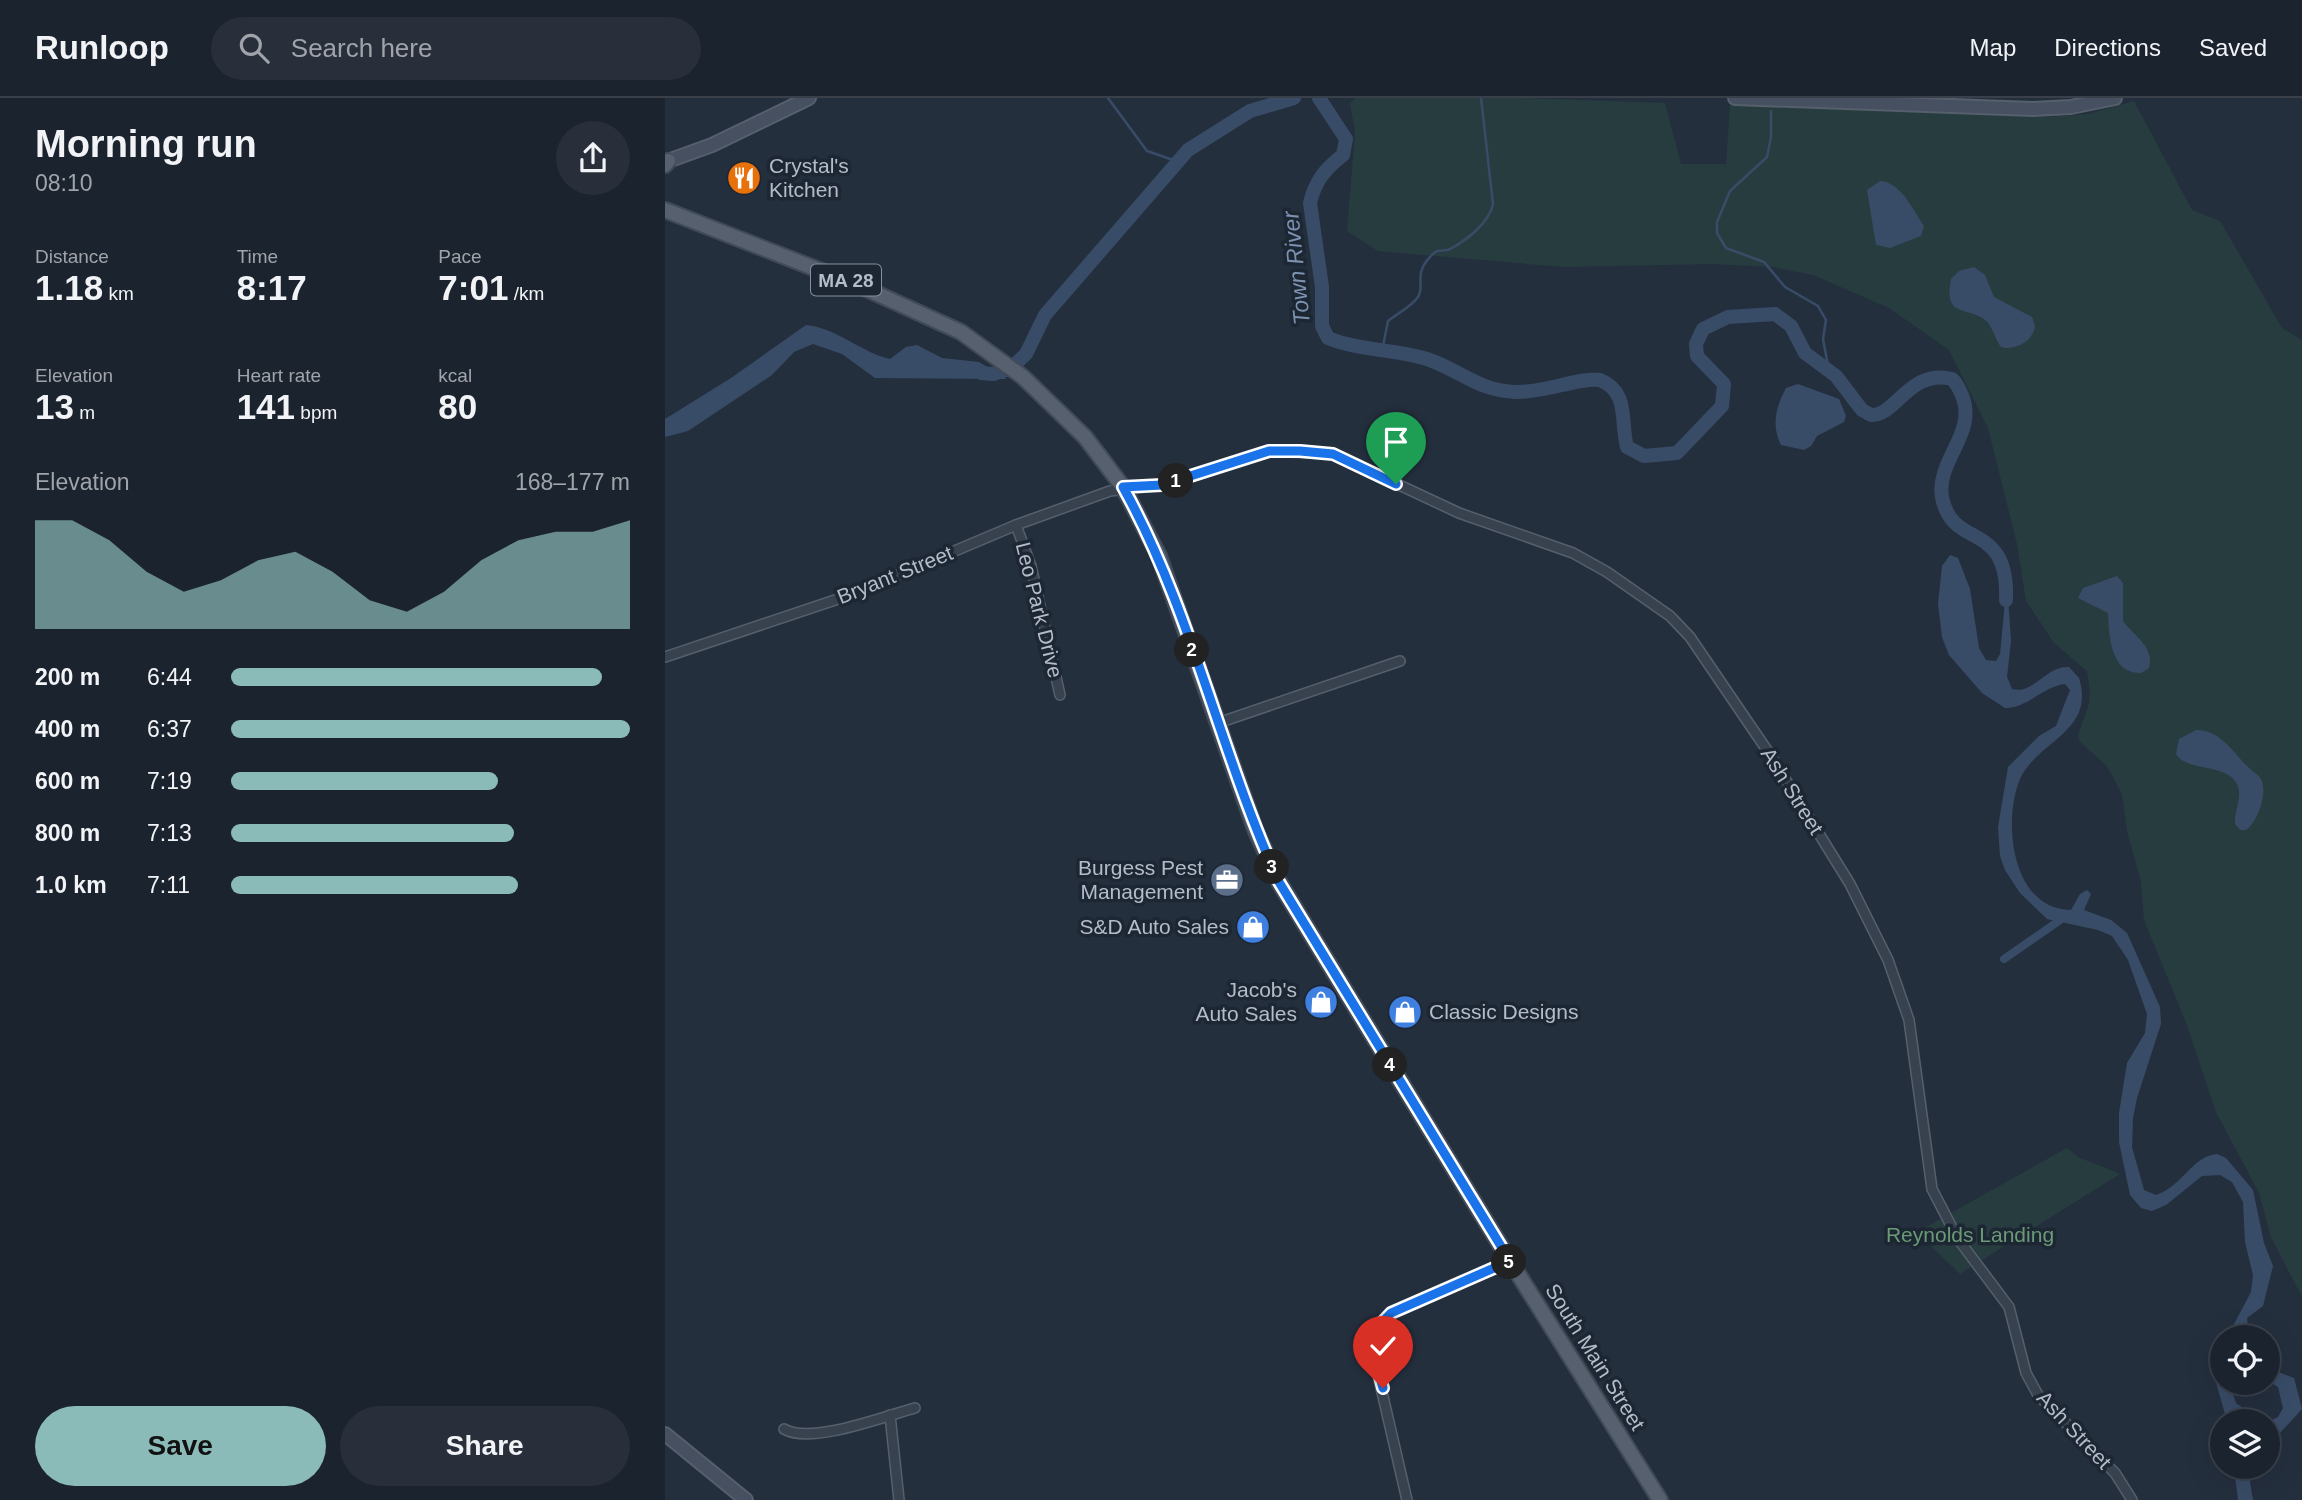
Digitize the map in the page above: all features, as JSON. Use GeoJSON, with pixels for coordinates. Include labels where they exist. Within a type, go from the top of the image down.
{"type":"FeatureCollection","features":[{"type":"Feature","properties":{"kind":"main road"},"geometry":{"type":"LineString","coordinates":[[666,163],[712,145],[809,98]]}},
{"type":"Feature","properties":{"kind":"main road"},"geometry":{"type":"LineString","coordinates":[[1735,98],[2024,109],[2071,107],[2115,98]]}},
{"type":"Feature","properties":{"kind":"main road","name":"South Main Street"},"geometry":{"type":"LineString","coordinates":[[665,210],[918,311],[961,332],[1023,377],[1085,437],[1123,487],[1159,556],[1255,829],[1279,882],[1510,1261],[1660,1500]]}},
{"type":"Feature","properties":{"kind":"main road"},"geometry":{"type":"LineString","coordinates":[[665,1434],[746,1500]]}},
{"type":"Feature","properties":{"kind":"street","name":"Ash Street"},"geometry":{"type":"LineString","coordinates":[[1123,487],[1162,485],[1269,451],[1333,454],[1459,513],[1573,553],[1607,572],[1670,615],[1711,664],[1771,756],[1850,884],[1888,960],[1909,1020],[1932,1189],[1958,1239],[2009,1307],[2026,1373],[2038,1395],[2115,1473],[2132,1500]]}},
{"type":"Feature","properties":{"kind":"street","name":"Bryant Street"},"geometry":{"type":"LineString","coordinates":[[665,657],[853,594],[1016,525],[1123,487]]}},
{"type":"Feature","properties":{"kind":"street","name":"Leo Park Drive"},"geometry":{"type":"LineString","coordinates":[[1016,525],[1031,566],[1060,695]]}},
{"type":"Feature","properties":{"kind":"street"},"geometry":{"type":"LineString","coordinates":[[1218,723],[1400,660]]}},
{"type":"Feature","properties":{"kind":"street"},"geometry":{"type":"LineString","coordinates":[[1407,1500],[1369,1336],[1391,1313],[1510,1261]]}},
{"type":"Feature","properties":{"kind":"street"},"geometry":{"type":"LineString","coordinates":[[784,1429],[797,1434],[811,1434],[915,1408]]}},
{"type":"Feature","properties":{"kind":"street"},"geometry":{"type":"LineString","coordinates":[[890,1415],[899,1500]]}},
{"type":"Feature","properties":{"kind":"green space"},"geometry":{"type":"Polygon","coordinates":[[[1355,98],[1522,98],[1665,103],[1681,164],[1726,164],[1730,105],[2045,117],[2088,114],[2134,101],[2192,210],[2220,221],[2282,328],[2302,340],[2302,1297],[2271,1237],[2259,1193],[2216,1112],[2186,1023],[2144,920],[2141,882],[2127,831],[2122,794],[2107,766],[2080,742],[2078,736],[2087,711],[2090,692],[2087,671],[2054,643],[2026,601],[2017,544],[1988,428],[1949,350],[1889,308],[1813,275],[1773,267],[1714,264],[1563,267],[1378,251],[1347,231],[1355,133],[1350,104],[1355,98]]]}},
{"type":"Feature","properties":{"kind":"green space","name":"Reynolds Landing"},"geometry":{"type":"Polygon","coordinates":[[[2067,1148],[2078,1157],[2120,1174],[1960,1274],[1917,1232],[2067,1148]]]}},
{"type":"Feature","properties":{"kind":"water"},"geometry":{"type":"Polygon","coordinates":[[[1880,181],[1894,186],[1906,198],[1924,226],[1921,236],[1890,248],[1876,245],[1867,190],[1880,181]]]}},
{"type":"Feature","properties":{"kind":"water"},"geometry":{"type":"Polygon","coordinates":[[[1974,267],[1985,275],[1994,297],[2032,317],[2034,331],[2023,344],[2012,348],[2001,347],[1984,319],[1953,305],[1950,300],[1951,279],[1959,271],[1974,267]]]}},
{"type":"Feature","properties":{"kind":"water"},"geometry":{"type":"Polygon","coordinates":[[[806,325],[828,331],[890,359],[906,347],[917,345],[942,358],[979,362],[1007,379],[875,378],[842,354],[813,344],[794,352],[772,375],[688,431],[665,437],[665,419],[731,378],[806,325]]]}},
{"type":"Feature","properties":{"kind":"water"},"geometry":{"type":"Polygon","coordinates":[[[1798,384],[1839,399],[1846,416],[1844,422],[1817,436],[1811,446],[1804,450],[1781,445],[1776,430],[1777,409],[1786,388],[1798,384]]]}},
{"type":"Feature","properties":{"kind":"water"},"geometry":{"type":"Polygon","coordinates":[[[1950,555],[1958,558],[1970,589],[1979,648],[1986,660],[1996,661],[2000,654],[2007,581],[2011,641],[2007,677],[2012,689],[2027,688],[2053,670],[2061,668],[2069,667],[2079,678],[2082,696],[2079,711],[2072,724],[2028,766],[2020,779],[2012,818],[2017,861],[2024,880],[2036,896],[2051,906],[2071,910],[2080,894],[2087,890],[2091,894],[2084,910],[2111,920],[2127,933],[2160,1007],[2161,1024],[2133,1118],[2132,1147],[2144,1190],[2156,1195],[2165,1191],[2201,1160],[2217,1154],[2226,1158],[2253,1190],[2264,1243],[2273,1266],[2263,1306],[2247,1318],[2248,1325],[2234,1325],[2251,1292],[2253,1275],[2245,1242],[2243,1202],[2232,1182],[2220,1175],[2202,1176],[2166,1205],[2152,1211],[2141,1208],[2130,1195],[2119,1142],[2119,1113],[2127,1063],[2145,1033],[2147,1014],[2128,960],[2112,936],[2098,930],[2047,919],[2020,893],[2005,870],[2000,856],[1998,827],[2008,767],[2039,736],[2056,726],[2070,690],[2065,684],[2057,686],[2021,705],[2005,708],[1982,693],[1949,655],[1942,637],[1938,604],[1942,566],[1950,555]]]}},
{"type":"Feature","properties":{"kind":"water"},"geometry":{"type":"Polygon","coordinates":[[[2117,576],[2123,583],[2123,621],[2149,654],[2149,668],[2141,673],[2131,672],[2117,660],[2109,632],[2108,613],[2078,598],[2083,588],[2117,576]]]}},
{"type":"Feature","properties":{"kind":"water"},"geometry":{"type":"Polygon","coordinates":[[[2196,730],[2218,737],[2261,779],[2261,806],[2246,830],[2240,830],[2235,824],[2239,791],[2233,779],[2217,770],[2189,764],[2176,754],[2179,739],[2196,730]]]}},
{"type":"Feature","properties":{"kind":"water"},"geometry":{"type":"Polygon","coordinates":[[[2280,1373],[2294,1378],[2302,1409],[2280,1433],[2280,1413],[2283,1408],[2280,1373]]]}},
{"type":"Feature","properties":{"kind":"water"},"geometry":{"type":"Polygon","coordinates":[[[2220,1395],[2233,1395],[2236,1403],[2244,1409],[2224,1409],[2220,1395]]]}},
{"type":"Feature","properties":{"kind":"water"},"geometry":{"type":"Polygon","coordinates":[[[2235,1479],[2251,1479],[2253,1500],[2238,1500],[2235,1479]]]}},
{"type":"Feature","properties":{"kind":"waterway"},"geometry":{"type":"LineString","coordinates":[[1108,98],[1147,151],[1176,161]]}},
{"type":"Feature","properties":{"kind":"waterway","name":"Town River"},"geometry":{"type":"LineString","coordinates":[[981,373],[993,374],[1011,368],[1026,354],[1045,315],[1188,150],[1250,111],[1294,98]]}},
{"type":"Feature","properties":{"kind":"waterway","name":"Town River"},"geometry":{"type":"LineString","coordinates":[[1319,98],[1346,139],[1343,155],[1322,176],[1310,203],[1322,287],[1322,326],[1328,338],[1427,359],[1480,384],[1503,391],[1527,392],[1600,380],[1609,385],[1620,400],[1627,447],[1644,456],[1677,453],[1722,406],[1724,384],[1697,356],[1696,344],[1703,329],[1728,317],[1775,314],[1791,326],[1805,353],[1836,376],[1862,410],[1871,415],[1888,409],[1925,380],[1937,377],[1952,379],[1960,390],[1966,411],[1960,436],[1945,471],[1942,497],[1948,514],[1957,524],[1990,546],[1999,557],[2005,575],[2006,600]]}},
{"type":"Feature","properties":{"kind":"waterway"},"geometry":{"type":"LineString","coordinates":[[1382,351],[1388,321],[1418,297],[1421,273],[1427,260],[1436,252],[1450,249],[1470,236],[1491,211],[1493,204],[1481,98]]}},
{"type":"Feature","properties":{"kind":"waterway"},"geometry":{"type":"LineString","coordinates":[[1771,111],[1771,137],[1767,157],[1730,191],[1717,222],[1717,233],[1726,248],[1764,262],[1785,287],[1818,306],[1826,320],[1823,339],[1829,371]]}},
{"type":"Feature","properties":{"kind":"waterway"},"geometry":{"type":"LineString","coordinates":[[2004,959],[2063,918]]}},
{"type":"Feature","properties":{"kind":"place","name":"Crystal's Kitchen"},"geometry":{"type":"Point","coordinates":[744,178]}},
{"type":"Feature","properties":{"kind":"place","name":"Burgess Pest Management"},"geometry":{"type":"Point","coordinates":[1227,880]}},
{"type":"Feature","properties":{"kind":"place","name":"S&D Auto Sales"},"geometry":{"type":"Point","coordinates":[1253,927]}},
{"type":"Feature","properties":{"kind":"place","name":"Jacob's Auto Sales"},"geometry":{"type":"Point","coordinates":[1321,1002]}},
{"type":"Feature","properties":{"kind":"place","name":"Classic Designs"},"geometry":{"type":"Point","coordinates":[1405,1012]}},
{"type":"Feature","properties":{"kind":"route"},"geometry":{"type":"LineString","coordinates":[[1383,1388],[1369,1336],[1391,1313],[1510,1261],[1279,882],[1255,829],[1159,556],[1123,487],[1162,485],[1269,451],[1333,454],[1396,484]]}}]}
